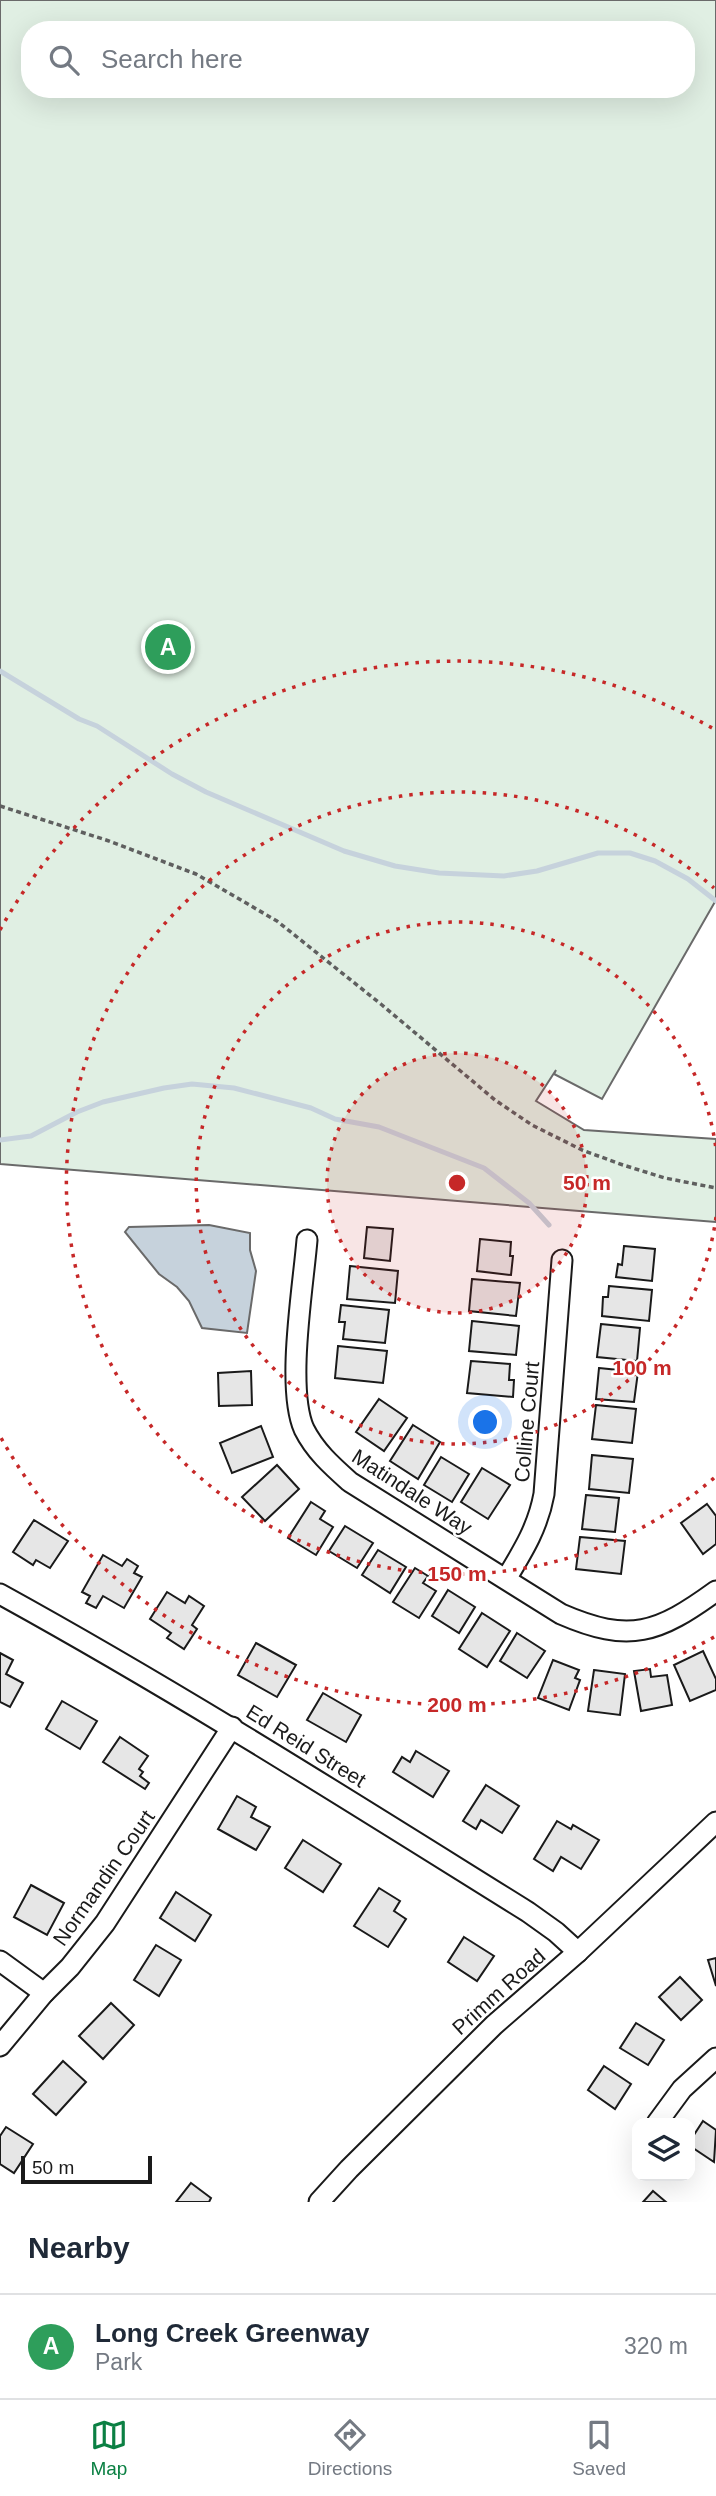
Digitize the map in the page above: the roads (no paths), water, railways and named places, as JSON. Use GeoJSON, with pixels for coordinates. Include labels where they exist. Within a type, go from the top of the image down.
{"type":"FeatureCollection","features":[{"type":"Feature","properties":{"kind":"street","name":"Matindale Way"},"geometry":{"type":"LineString","coordinates":[[307,1240],[296,1368],[296,1402],[304,1429],[324,1460],[350,1482],[561,1614],[588,1626],[618,1631],[645,1630],[671,1622],[716,1591]]}},
{"type":"Feature","properties":{"kind":"street","name":"Colline Court"},"geometry":{"type":"LineString","coordinates":[[506,1580],[533,1533],[540,1516],[544,1494],[562,1260]]}},
{"type":"Feature","properties":{"kind":"street","name":"Ed Reid Street"},"geometry":{"type":"LineString","coordinates":[[0,1594],[116,1658],[232,1727],[528,1912],[578,1952]]}},
{"type":"Feature","properties":{"kind":"street","name":"Normandin Court"},"geometry":{"type":"LineString","coordinates":[[0,2046],[105,1923],[232,1727]]}},
{"type":"Feature","properties":{"kind":"street","name":"Primm Road"},"geometry":{"type":"LineString","coordinates":[[319,2202],[495,2025],[578,1952],[716,1822]]}},
{"type":"Feature","properties":{"kind":"street"},"geometry":{"type":"LineString","coordinates":[[0,1961],[44,1993]]}},
{"type":"Feature","properties":{"kind":"street"},"geometry":{"type":"LineString","coordinates":[[661,2118],[681,2089],[716,2058]]}},
{"type":"Feature","properties":{"kind":"waterway"},"geometry":{"type":"LineString","coordinates":[[0,671],[206,792],[344,851],[395,866],[439,873],[504,876],[537,871],[598,853],[630,853],[655,861],[688,879],[716,901]]}},
{"type":"Feature","properties":{"kind":"waterway"},"geometry":{"type":"LineString","coordinates":[[0,1140],[31,1136],[103,1102],[164,1088],[192,1084],[234,1088],[311,1108],[335,1119],[379,1127],[484,1168],[529,1203],[549,1225]]}},
{"type":"Feature","properties":{"kind":"place","name":"Long Creek Greenway"},"geometry":{"type":"Point","coordinates":[168,647]}}]}
